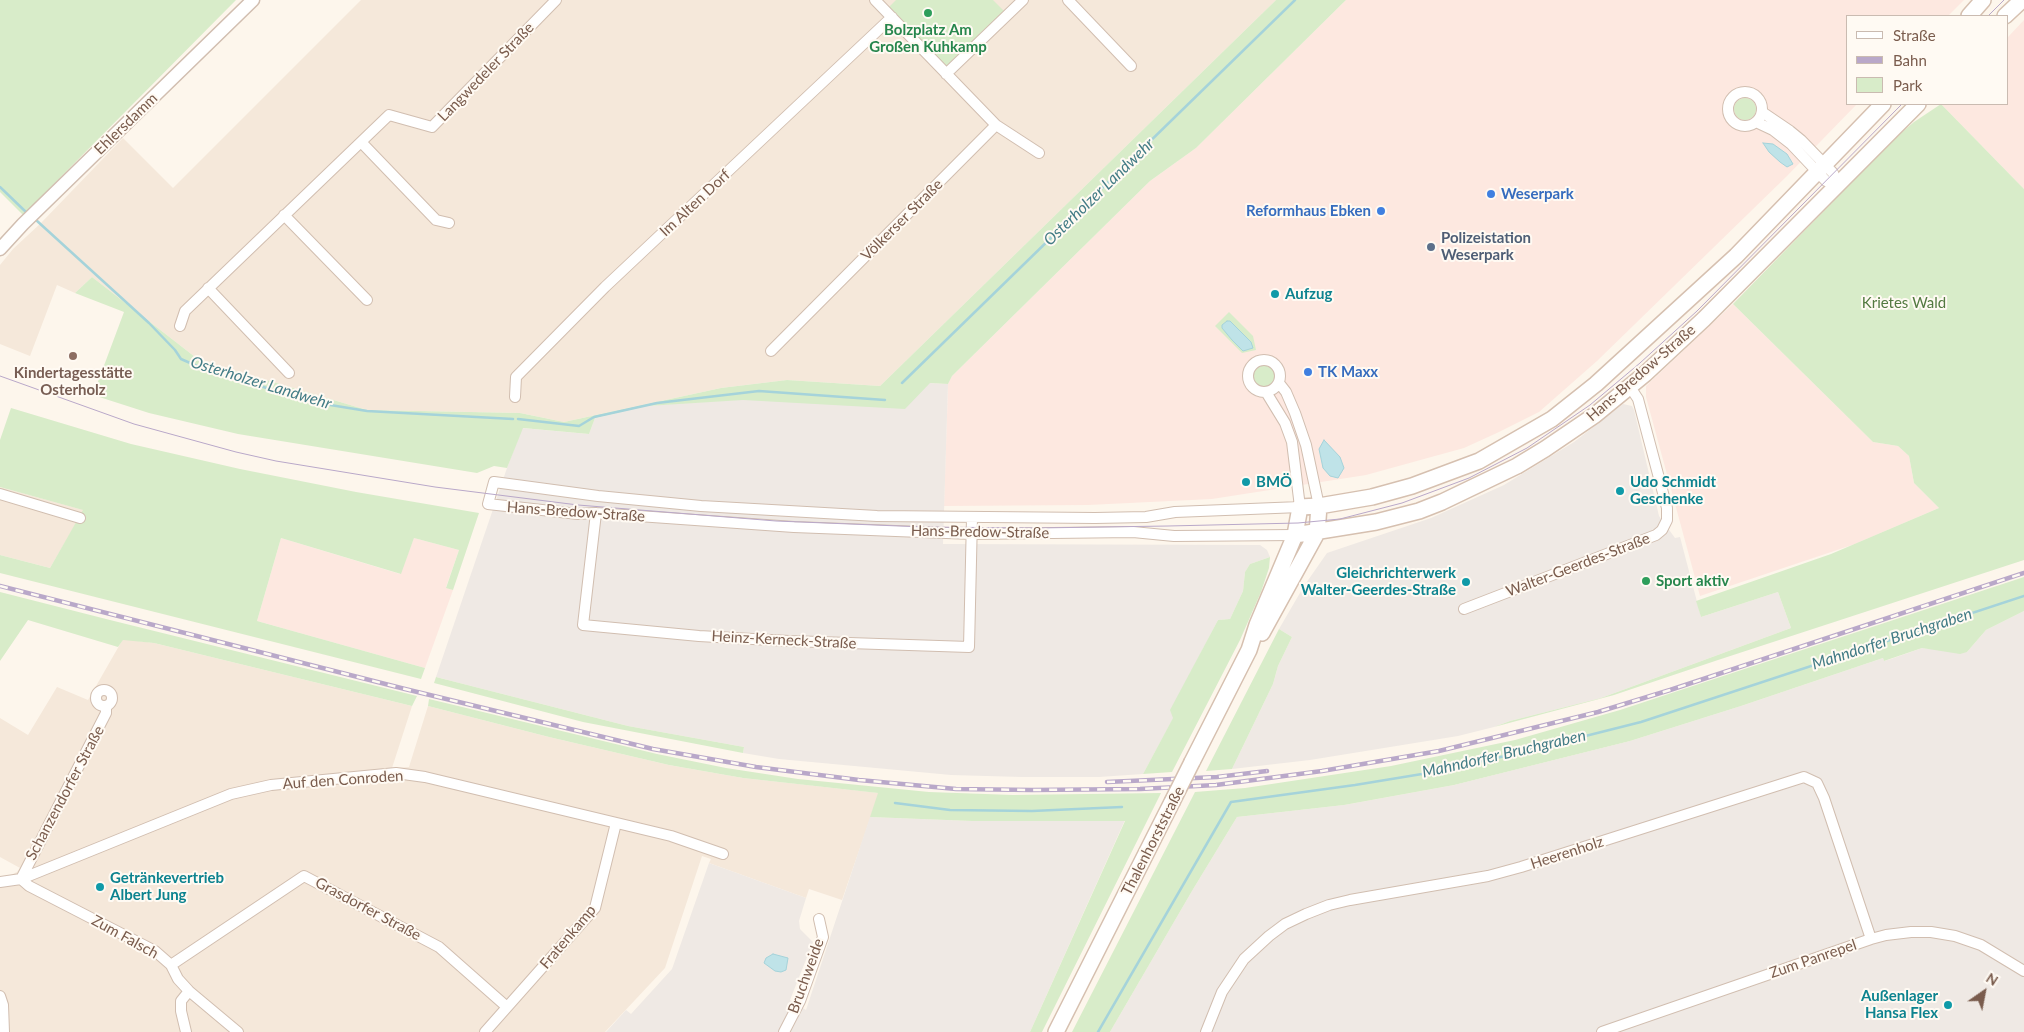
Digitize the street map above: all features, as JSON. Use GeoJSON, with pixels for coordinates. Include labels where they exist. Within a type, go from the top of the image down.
{"type":"FeatureCollection","features":[{"type":"Feature","properties":{"kind":"main road"},"geometry":{"type":"LineString","coordinates":[[1970,15],[1983,0]]}},
{"type":"Feature","properties":{"kind":"main road"},"geometry":{"type":"LineString","coordinates":[[2006,15],[2022,0]]}},
{"type":"Feature","properties":{"kind":"main road","name":"Hans-Bredow-Straße"},"geometry":{"type":"LineString","coordinates":[[1300,507],[1372,497],[1412,486],[1479,461],[1552,419],[1591,389],[1729,263],[1882,105]]}},
{"type":"Feature","properties":{"kind":"main road","name":"Hans-Bredow-Straße"},"geometry":{"type":"LineString","coordinates":[[1295,535],[1317,533],[1376,522],[1419,511],[1488,481],[1545,449],[1595,415],[1630,387],[1704,319],[1917,105]]}},
{"type":"Feature","properties":{"kind":"main road"},"geometry":{"type":"LineString","coordinates":[[1317,533],[1318,506]]}},
{"type":"Feature","properties":{"kind":"main road","name":"Thalenhorststraße"},"geometry":{"type":"LineString","coordinates":[[1056,1032],[1250,650],[1258,625],[1295,535],[1300,507]]}},
{"type":"Feature","properties":{"kind":"main road","name":"Thalenhorststraße"},"geometry":{"type":"LineString","coordinates":[[1250,650],[1266,629],[1317,533]]}},
{"type":"Feature","properties":{"kind":"street","name":"Ehlersdamm"},"geometry":{"type":"LineString","coordinates":[[0,249],[23,224],[253,0]]}},
{"type":"Feature","properties":{"kind":"street","name":"Langwedeler Straße"},"geometry":{"type":"LineString","coordinates":[[180,326],[185,311],[389,116],[432,127],[556,0]]}},
{"type":"Feature","properties":{"kind":"street"},"geometry":{"type":"LineString","coordinates":[[875,0],[996,125],[1039,154]]}},
{"type":"Feature","properties":{"kind":"street"},"geometry":{"type":"LineString","coordinates":[[946,74],[1023,0]]}},
{"type":"Feature","properties":{"kind":"street"},"geometry":{"type":"LineString","coordinates":[[1068,0],[1130,66]]}},
{"type":"Feature","properties":{"kind":"street","name":"Im Alten Dorf"},"geometry":{"type":"LineString","coordinates":[[514,397],[516,377],[605,287],[892,17]]}},
{"type":"Feature","properties":{"kind":"street"},"geometry":{"type":"LineString","coordinates":[[1756,122],[1762,112],[1760,102],[1753,94],[1743,92],[1730,101],[1728,110],[1732,121],[1744,126],[1756,122],[1767,126],[1821,168],[1833,174],[1838,184]]}},
{"type":"Feature","properties":{"kind":"street"},"geometry":{"type":"LineString","coordinates":[[1762,112],[1790,131],[1821,168]]}},
{"type":"Feature","properties":{"kind":"street","name":"Völkerser Straße"},"geometry":{"type":"LineString","coordinates":[[771,351],[996,125]]}},
{"type":"Feature","properties":{"kind":"street"},"geometry":{"type":"LineString","coordinates":[[361,142],[436,220],[449,223]]}},
{"type":"Feature","properties":{"kind":"street"},"geometry":{"type":"LineString","coordinates":[[284,215],[367,300]]}},
{"type":"Feature","properties":{"kind":"street"},"geometry":{"type":"LineString","coordinates":[[208,288],[288,373]]}},
{"type":"Feature","properties":{"kind":"street"},"geometry":{"type":"LineString","coordinates":[[1263,359],[1272,362],[1280,371],[1279,383],[1273,389],[1266,392],[1255,389],[1249,383],[1249,370],[1254,362],[1263,359]]}},
{"type":"Feature","properties":{"kind":"street"},"geometry":{"type":"LineString","coordinates":[[1279,383],[1286,392],[1306,445],[1318,506]]}},
{"type":"Feature","properties":{"kind":"street","name":"Walter-Geerdes-Straße"},"geometry":{"type":"LineString","coordinates":[[1464,609],[1656,535],[1662,530],[1667,520],[1666,508],[1638,399],[1630,387]]}},
{"type":"Feature","properties":{"kind":"street"},"geometry":{"type":"LineString","coordinates":[[1266,392],[1285,422],[1292,442],[1300,507]]}},
{"type":"Feature","properties":{"kind":"street","name":"Hans-Bredow-Straße"},"geometry":{"type":"LineString","coordinates":[[1295,535],[1174,536],[1133,532],[972,534],[794,528],[537,511],[488,504],[494,482],[598,496],[701,506],[867,516],[972,518],[1146,517],[1175,512],[1300,507]]}},
{"type":"Feature","properties":{"kind":"street"},"geometry":{"type":"LineString","coordinates":[[0,494],[80,518]]}},
{"type":"Feature","properties":{"kind":"street","name":"Heinz-Kerneck-Straße"},"geometry":{"type":"LineString","coordinates":[[596,514],[583,625],[699,636],[969,647],[972,518]]}},
{"type":"Feature","properties":{"kind":"street","name":"Schanzendorfer Straße"},"geometry":{"type":"LineString","coordinates":[[21,879],[106,713],[106,707]]}},
{"type":"Feature","properties":{"kind":"street","name":"Auf den Conroden"},"geometry":{"type":"LineString","coordinates":[[0,882],[21,879],[231,794],[271,785],[396,773],[424,777],[671,836],[723,854]]}},
{"type":"Feature","properties":{"kind":"street","name":"Heerenholz"},"geometry":{"type":"LineString","coordinates":[[1206,1032],[1222,992],[1244,960],[1286,924],[1329,904],[1488,876],[1521,868],[1804,776],[1817,783],[1824,798],[1871,939]]}},
{"type":"Feature","properties":{"kind":"street","name":"Fratenkamp"},"geometry":{"type":"LineString","coordinates":[[485,1032],[594,908],[616,823]]}},
{"type":"Feature","properties":{"kind":"street","name":"Grasdorfer Straße"},"geometry":{"type":"LineString","coordinates":[[171,965],[304,876],[439,947],[507,1007]]}},
{"type":"Feature","properties":{"kind":"street","name":"Zum Falsch"},"geometry":{"type":"LineString","coordinates":[[21,879],[29,886],[156,951],[171,965],[178,979],[189,990],[238,1032]]}},
{"type":"Feature","properties":{"kind":"street","name":"Bruchweide"},"geometry":{"type":"LineString","coordinates":[[784,1032],[800,1001],[823,937],[819,919]]}},
{"type":"Feature","properties":{"kind":"street","name":"Zum Panrepel"},"geometry":{"type":"LineString","coordinates":[[1602,1032],[1871,939],[1911,932],[1931,932],[1955,936],[1981,945],[2024,971]]}},
{"type":"Feature","properties":{"kind":"street"},"geometry":{"type":"LineString","coordinates":[[186,1032],[181,1011],[181,1001],[189,990]]}},
{"type":"Feature","properties":{"kind":"street"},"geometry":{"type":"LineString","coordinates":[[0,996],[3,1005],[4,1032]]}},
{"type":"Feature","properties":{"kind":"shaded area"},"geometry":{"type":"Polygon","coordinates":[[[361,0],[1276,0],[880,386],[787,380],[721,388],[564,422],[520,413],[367,410],[199,360],[92,277],[75,293],[57,285],[30,356],[0,344],[0,265],[13,249],[41,223],[123,138],[173,188],[361,0]]]}},
{"type":"Feature","properties":{"kind":"shaded area"},"geometry":{"type":"Polygon","coordinates":[[[1346,0],[1964,0],[1949,15],[1846,15],[1846,105],[1856,105],[1787,176],[1597,361],[1539,412],[1499,432],[1464,448],[1366,475],[1212,499],[1088,505],[944,506],[948,384],[952,376],[1150,181],[1196,148],[1346,0]]]}},
{"type":"Feature","properties":{"kind":"shaded area"},"geometry":{"type":"Polygon","coordinates":[[[2024,20],[2024,189],[1942,105],[2009,105],[2009,36],[2024,20]]]}},
{"type":"Feature","properties":{"kind":"shaded area"},"geometry":{"type":"Polygon","coordinates":[[[1733,304],[1873,442],[1898,446],[1909,456],[1914,483],[1939,508],[1855,544],[1700,596],[1646,397],[1646,386],[1733,304]]]}},
{"type":"Feature","properties":{"kind":"shaded area"},"geometry":{"type":"Polygon","coordinates":[[[930,383],[948,384],[943,544],[1260,545],[1267,550],[1270,557],[1250,564],[1245,572],[1243,591],[1230,619],[1218,620],[1171,710],[1174,717],[1143,774],[1099,777],[951,775],[779,759],[743,753],[744,747],[628,726],[436,677],[522,428],[589,434],[595,418],[647,406],[930,383]]]}},
{"type":"Feature","properties":{"kind":"shaded area"},"geometry":{"type":"Polygon","coordinates":[[[1623,404],[1632,406],[1634,410],[1659,516],[1675,538],[1680,537],[1701,617],[1778,592],[1791,628],[1601,698],[1510,721],[1494,727],[1458,736],[1310,760],[1232,769],[1273,684],[1278,666],[1292,637],[1279,629],[1304,586],[1327,553],[1431,518],[1504,485],[1574,442],[1623,404]]]}},
{"type":"Feature","properties":{"kind":"shaded area"},"geometry":{"type":"Polygon","coordinates":[[[0,487],[84,510],[50,568],[0,555],[0,487]]]}},
{"type":"Feature","properties":{"kind":"shaded area"},"geometry":{"type":"Polygon","coordinates":[[[281,538],[400,574],[414,538],[459,550],[446,587],[453,590],[425,668],[257,621],[281,538]]]}},
{"type":"Feature","properties":{"kind":"shaded area"},"geometry":{"type":"Polygon","coordinates":[[[2024,611],[2024,1032],[1110,1032],[1237,817],[1344,805],[1454,785],[1630,741],[1883,658],[1884,661],[1922,648],[1967,652],[1986,630],[2024,611]]]}},
{"type":"Feature","properties":{"kind":"shaded area"},"geometry":{"type":"Polygon","coordinates":[[[123,639],[154,643],[412,706],[392,768],[409,767],[428,706],[669,765],[743,778],[879,793],[842,900],[809,889],[806,898],[709,863],[711,859],[702,856],[665,968],[605,1032],[0,1032],[0,880],[17,872],[20,868],[0,857],[0,718],[28,735],[57,687],[88,700],[123,639]]]}},
{"type":"Feature","properties":{"kind":"shaded area"},"geometry":{"type":"Polygon","coordinates":[[[870,817],[972,821],[1125,820],[1030,1032],[606,1032],[626,1010],[631,1014],[672,969],[709,863],[806,898],[799,921],[800,929],[813,942],[790,1000],[806,1010],[870,817]]]}},
{"type":"Feature","properties":{"kind":"green space"},"geometry":{"type":"Polygon","coordinates":[[[0,0],[236,0],[23,215],[0,192],[0,0]]]}},
{"type":"Feature","properties":{"kind":"green space"},"geometry":{"type":"Polygon","coordinates":[[[896,0],[993,0],[1004,11],[946,67],[889,7],[896,0]]]}},
{"type":"Feature","properties":{"kind":"green space"},"geometry":{"type":"Polygon","coordinates":[[[1276,0],[1346,0],[1196,148],[1150,181],[952,376],[948,384],[930,383],[905,409],[743,400],[647,406],[595,418],[589,434],[523,428],[507,468],[494,466],[477,473],[238,434],[149,413],[93,395],[124,312],[75,293],[92,277],[199,360],[367,410],[520,413],[564,422],[721,388],[787,380],[880,386],[1276,0]]]}},
{"type":"Feature","properties":{"kind":"green space"},"geometry":{"type":"Polygon","coordinates":[[[1741,98],[1749,98],[1756,105],[1756,113],[1749,120],[1741,120],[1734,113],[1734,105],[1741,98]]]}},
{"type":"Feature","properties":{"kind":"green space","name":"Krietes Wald"},"geometry":{"type":"Polygon","coordinates":[[[1942,105],[2024,189],[2024,560],[1614,695],[1494,727],[1510,721],[1601,698],[1791,628],[1778,592],[1701,617],[1696,601],[1831,554],[1939,508],[1914,483],[1909,456],[1898,446],[1873,442],[1733,304],[1895,138],[1914,122],[1942,105]]]}},
{"type":"Feature","properties":{"kind":"green space"},"geometry":{"type":"Polygon","coordinates":[[[1229,312],[1253,336],[1256,350],[1242,353],[1215,326],[1229,312]]]}},
{"type":"Feature","properties":{"kind":"green space"},"geometry":{"type":"Polygon","coordinates":[[[1264,364],[1272,368],[1276,376],[1272,384],[1264,388],[1256,384],[1252,376],[1256,368],[1264,364]]]}},
{"type":"Feature","properties":{"kind":"green space"},"geometry":{"type":"Polygon","coordinates":[[[11,408],[131,444],[240,469],[356,492],[479,513],[453,590],[446,588],[459,550],[414,538],[401,574],[281,538],[257,621],[425,668],[421,679],[0,573],[0,555],[50,568],[83,510],[0,487],[0,440],[11,408]]]}},
{"type":"Feature","properties":{"kind":"green space"},"geometry":{"type":"Polygon","coordinates":[[[1270,557],[1269,568],[1261,592],[1240,640],[1172,772],[1143,774],[1173,718],[1170,710],[1218,620],[1230,619],[1243,591],[1245,572],[1250,564],[1270,557]]]}},
{"type":"Feature","properties":{"kind":"green space"},"geometry":{"type":"Polygon","coordinates":[[[2024,577],[2024,611],[1986,630],[1967,652],[1960,654],[1922,648],[1884,661],[1883,658],[1630,741],[1454,785],[1344,805],[1237,817],[1110,1032],[1072,1032],[1195,792],[1245,788],[1391,766],[1515,740],[1620,710],[2024,577]]]}},
{"type":"Feature","properties":{"kind":"green space"},"geometry":{"type":"Polygon","coordinates":[[[0,592],[417,696],[412,706],[154,643],[123,640],[118,647],[28,620],[0,661],[0,592]]]}},
{"type":"Feature","properties":{"kind":"green space"},"geometry":{"type":"Polygon","coordinates":[[[1279,629],[1292,637],[1278,666],[1273,684],[1232,769],[1206,771],[1279,629]]]}},
{"type":"Feature","properties":{"kind":"green space"},"geometry":{"type":"Polygon","coordinates":[[[436,677],[628,726],[744,747],[743,753],[583,722],[434,683],[436,677]]]}},
{"type":"Feature","properties":{"kind":"green space"},"geometry":{"type":"Polygon","coordinates":[[[429,699],[657,754],[726,768],[798,779],[929,792],[1013,795],[1161,793],[1042,1032],[1030,1032],[1125,821],[972,821],[870,817],[878,793],[743,778],[669,765],[428,706],[429,699]]]}},
{"type":"Feature","properties":{"kind":"water"},"geometry":{"type":"Polygon","coordinates":[[[1763,143],[1773,144],[1787,154],[1793,164],[1787,167],[1769,152],[1763,143]]]}},
{"type":"Feature","properties":{"kind":"water"},"geometry":{"type":"Polygon","coordinates":[[[1230,321],[1251,342],[1253,348],[1243,351],[1232,340],[1222,328],[1222,325],[1230,321]]]}},
{"type":"Feature","properties":{"kind":"water"},"geometry":{"type":"Polygon","coordinates":[[[1324,440],[1340,457],[1344,468],[1338,478],[1330,476],[1323,468],[1319,449],[1324,440]]]}},
{"type":"Feature","properties":{"kind":"water"},"geometry":{"type":"Polygon","coordinates":[[[773,954],[788,958],[786,970],[781,972],[775,971],[764,963],[766,958],[773,954]]]}},
{"type":"Feature","properties":{"kind":"waterway","name":"Osterholzer Landwehr"},"geometry":{"type":"LineString","coordinates":[[902,383],[1295,0]]}},
{"type":"Feature","properties":{"kind":"waterway","name":"Osterholzer Landwehr"},"geometry":{"type":"LineString","coordinates":[[0,187],[27,213]]}},
{"type":"Feature","properties":{"kind":"waterway","name":"Osterholzer Landwehr"},"geometry":{"type":"LineString","coordinates":[[36,220],[149,323],[181,359],[197,366],[217,370],[280,393],[318,403],[367,411],[513,419]]}},
{"type":"Feature","properties":{"kind":"waterway","name":"Osterholzer Landwehr"},"geometry":{"type":"LineString","coordinates":[[518,419],[579,426],[594,417],[657,403],[759,391],[885,400]]}},
{"type":"Feature","properties":{"kind":"waterway","name":"Mahndorfer Bruchgraben"},"geometry":{"type":"LineString","coordinates":[[1098,1032],[1231,802],[1422,774],[1510,755],[1641,722],[2024,596]]}},
{"type":"Feature","properties":{"kind":"waterway"},"geometry":{"type":"LineString","coordinates":[[895,803],[950,810],[1032,811],[1122,807]]}},
{"type":"Feature","properties":{"kind":"tram line"},"geometry":{"type":"LineString","coordinates":[[1989,15],[2004,0]]}},
{"type":"Feature","properties":{"kind":"tram line"},"geometry":{"type":"LineString","coordinates":[[0,376],[134,424],[276,461],[435,487],[578,505],[776,521],[924,527],[1168,526],[1298,523],[1340,519],[1402,503],[1469,478],[1527,448],[1590,405],[1697,311],[1901,105]]}},
{"type":"Feature","properties":{"kind":"railway"},"geometry":{"type":"LineString","coordinates":[[0,586],[405,689],[653,749],[756,767],[859,780],[956,789],[1032,790],[1140,789],[1216,785],[1322,771],[1439,751],[1598,712],[2024,573]]}},
{"type":"Feature","properties":{"kind":"railway"},"geometry":{"type":"LineString","coordinates":[[1107,782],[1217,777],[1267,771]]}},
{"type":"Feature","properties":{"kind":"place","name":"Bolzplatz Am Großen Kuhkamp"},"geometry":{"type":"Point","coordinates":[928,13]}},
{"type":"Feature","properties":{"kind":"place","name":"Weserpark"},"geometry":{"type":"Point","coordinates":[1491,194]}},
{"type":"Feature","properties":{"kind":"place","name":"Reformhaus Ebken"},"geometry":{"type":"Point","coordinates":[1381,211]}},
{"type":"Feature","properties":{"kind":"place","name":"Polizeistation Weserpark"},"geometry":{"type":"Point","coordinates":[1431,247]}},
{"type":"Feature","properties":{"kind":"place","name":"Aufzug"},"geometry":{"type":"Point","coordinates":[1275,294]}},
{"type":"Feature","properties":{"kind":"place","name":"Kindertagesstätte Osterholz"},"geometry":{"type":"Point","coordinates":[73,356]}},
{"type":"Feature","properties":{"kind":"place","name":"TK Maxx"},"geometry":{"type":"Point","coordinates":[1308,372]}},
{"type":"Feature","properties":{"kind":"place","name":"BMÖ"},"geometry":{"type":"Point","coordinates":[1246,482]}},
{"type":"Feature","properties":{"kind":"place","name":"Udo Schmidt Geschenke"},"geometry":{"type":"Point","coordinates":[1620,491]}},
{"type":"Feature","properties":{"kind":"place","name":"Sport aktiv"},"geometry":{"type":"Point","coordinates":[1646,581]}},
{"type":"Feature","properties":{"kind":"place","name":"Gleichrichterwerk Walter-Geerdes-Straße"},"geometry":{"type":"Point","coordinates":[1466,582]}},
{"type":"Feature","properties":{"kind":"place","name":"Getränkevertrieb Albert Jung"},"geometry":{"type":"Point","coordinates":[100,887]}},
{"type":"Feature","properties":{"kind":"place","name":"Außenlager Hansa Flex"},"geometry":{"type":"Point","coordinates":[1948,1005]}}]}
